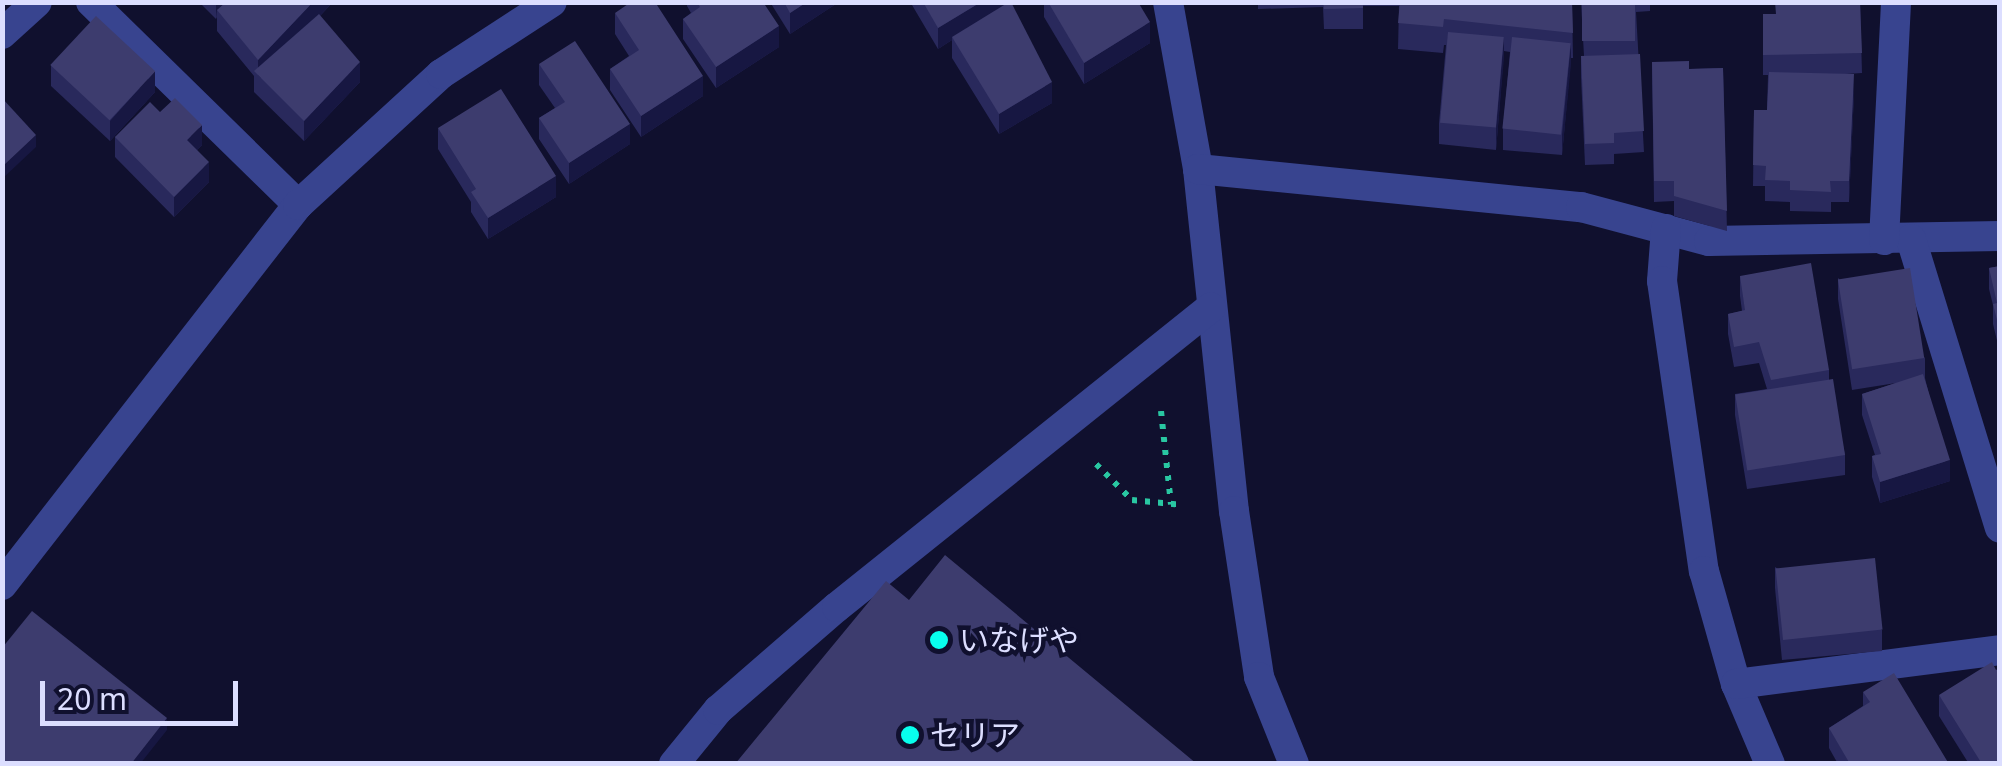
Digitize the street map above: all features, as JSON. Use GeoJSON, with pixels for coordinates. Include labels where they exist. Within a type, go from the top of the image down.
{"type":"FeatureCollection","features":[{"type":"Feature","properties":{"kind":"street"},"geometry":{"type":"LineString","coordinates":[[2,34],[37,2]]}},
{"type":"Feature","properties":{"kind":"street"},"geometry":{"type":"LineString","coordinates":[[91,2],[298,204]]}},
{"type":"Feature","properties":{"kind":"street"},"geometry":{"type":"LineString","coordinates":[[2,585],[298,204],[441,74],[552,2]]}},
{"type":"Feature","properties":{"kind":"street"},"geometry":{"type":"LineString","coordinates":[[1168,2],[1198,169],[1234,511],[1259,677],[1294,764]]}},
{"type":"Feature","properties":{"kind":"street"},"geometry":{"type":"LineString","coordinates":[[1896,2],[1898,239],[2000,528]]}},
{"type":"Feature","properties":{"kind":"street"},"geometry":{"type":"LineString","coordinates":[[1198,169],[1581,207],[1709,241],[2000,236]]}},
{"type":"Feature","properties":{"kind":"street"},"geometry":{"type":"LineString","coordinates":[[1666,229],[1662,281],[1678,418],[1704,571],[1736,684],[1770,764]]}},
{"type":"Feature","properties":{"kind":"street"},"geometry":{"type":"LineString","coordinates":[[674,764],[718,710],[837,607],[1211,307]]}},
{"type":"Feature","properties":{"kind":"street"},"geometry":{"type":"LineString","coordinates":[[1736,684],[2000,650]]}},
{"type":"Feature","properties":{"kind":"path"},"geometry":{"type":"LineString","coordinates":[[1161,410],[1171,504]]}},
{"type":"Feature","properties":{"kind":"path"},"geometry":{"type":"LineString","coordinates":[[1082,450],[1132,500],[1234,511]]}},
{"type":"Feature","properties":{"kind":"building"},"geometry":{"type":"Polygon","coordinates":[[[226,2],[313,2],[258,60],[217,10],[226,2]]]}},
{"type":"Feature","properties":{"kind":"building"},"geometry":{"type":"Polygon","coordinates":[[[631,2],[655,2],[703,76],[641,116],[610,69],[639,50],[615,13],[631,2]]]}},
{"type":"Feature","properties":{"kind":"building"},"geometry":{"type":"Polygon","coordinates":[[[697,2],[763,2],[779,26],[716,67],[683,19],[700,7],[697,2]]]}},
{"type":"Feature","properties":{"kind":"building"},"geometry":{"type":"Polygon","coordinates":[[[784,2],[807,2],[790,13],[784,2]]]}},
{"type":"Feature","properties":{"kind":"building"},"geometry":{"type":"Polygon","coordinates":[[[923,2],[981,2],[938,28],[923,2]]]}},
{"type":"Feature","properties":{"kind":"building"},"geometry":{"type":"Polygon","coordinates":[[[1009,2],[1052,82],[999,114],[952,37],[1009,2]]]}},
{"type":"Feature","properties":{"kind":"building"},"geometry":{"type":"Polygon","coordinates":[[[1048,2],[1138,2],[1150,22],[1084,63],[1048,2]]]}},
{"type":"Feature","properties":{"kind":"building"},"geometry":{"type":"Polygon","coordinates":[[[1323,2],[1363,2],[1363,8],[1324,9],[1323,2]]]}},
{"type":"Feature","properties":{"kind":"building"},"geometry":{"type":"Polygon","coordinates":[[[1400,2],[1572,2],[1573,33],[1444,19],[1443,27],[1398,23],[1400,2]]]}},
{"type":"Feature","properties":{"kind":"building"},"geometry":{"type":"Polygon","coordinates":[[[1582,2],[1635,2],[1635,41],[1582,41],[1582,2]]]}},
{"type":"Feature","properties":{"kind":"building"},"geometry":{"type":"Polygon","coordinates":[[[1775,2],[1860,2],[1862,53],[1763,55],[1763,14],[1776,14],[1775,2]]]}},
{"type":"Feature","properties":{"kind":"building"},"geometry":{"type":"Polygon","coordinates":[[[319,14],[360,62],[304,121],[254,71],[319,14]]]}},
{"type":"Feature","properties":{"kind":"building"},"geometry":{"type":"Polygon","coordinates":[[[96,16],[155,71],[110,120],[50,65],[96,16]]]}},
{"type":"Feature","properties":{"kind":"building"},"geometry":{"type":"Polygon","coordinates":[[[1448,32],[1504,37],[1496,128],[1440,123],[1448,32]]]}},
{"type":"Feature","properties":{"kind":"building"},"geometry":{"type":"Polygon","coordinates":[[[1512,37],[1571,43],[1561,135],[1502,128],[1512,37]]]}},
{"type":"Feature","properties":{"kind":"building"},"geometry":{"type":"Polygon","coordinates":[[[575,41],[630,124],[569,163],[539,118],[565,102],[539,64],[575,41]]]}},
{"type":"Feature","properties":{"kind":"building"},"geometry":{"type":"Polygon","coordinates":[[[1640,54],[1644,131],[1614,133],[1614,143],[1585,144],[1581,56],[1640,54]]]}},
{"type":"Feature","properties":{"kind":"building"},"geometry":{"type":"Polygon","coordinates":[[[1689,61],[1689,69],[1723,68],[1727,211],[1674,196],[1674,181],[1654,181],[1652,62],[1689,61]]]}},
{"type":"Feature","properties":{"kind":"building"},"geometry":{"type":"Polygon","coordinates":[[[1769,72],[1854,74],[1849,181],[1830,181],[1831,192],[1790,190],[1790,181],[1765,180],[1766,166],[1753,165],[1754,110],[1767,110],[1769,72]]]}},
{"type":"Feature","properties":{"kind":"building"},"geometry":{"type":"Polygon","coordinates":[[[501,89],[556,176],[488,218],[471,192],[476,189],[438,128],[501,89]]]}},
{"type":"Feature","properties":{"kind":"building"},"geometry":{"type":"Polygon","coordinates":[[[2,98],[36,135],[2,167],[2,98]]]}},
{"type":"Feature","properties":{"kind":"building"},"geometry":{"type":"Polygon","coordinates":[[[175,98],[202,125],[187,140],[209,162],[174,197],[115,137],[150,102],[160,112],[175,98]]]}},
{"type":"Feature","properties":{"kind":"building"},"geometry":{"type":"Polygon","coordinates":[[[1811,263],[1829,370],[1771,380],[1759,342],[1734,347],[1728,314],[1745,310],[1740,276],[1811,263]]]}},
{"type":"Feature","properties":{"kind":"building"},"geometry":{"type":"Polygon","coordinates":[[[2000,266],[2000,332],[1989,268],[2000,266]]]}},
{"type":"Feature","properties":{"kind":"building"},"geometry":{"type":"Polygon","coordinates":[[[1910,268],[1924,358],[1852,369],[1838,279],[1910,268]]]}},
{"type":"Feature","properties":{"kind":"building"},"geometry":{"type":"Polygon","coordinates":[[[1923,374],[1950,460],[1880,482],[1872,456],[1881,454],[1862,394],[1923,374]]]}},
{"type":"Feature","properties":{"kind":"building"},"geometry":{"type":"Polygon","coordinates":[[[1833,379],[1845,455],[1747,471],[1735,394],[1833,379]]]}},
{"type":"Feature","properties":{"kind":"building","name":"いなげや"},"geometry":{"type":"Polygon","coordinates":[[[945,555],[1197,764],[735,764],[886,581],[909,600],[945,555]]]}},
{"type":"Feature","properties":{"kind":"building"},"geometry":{"type":"Polygon","coordinates":[[[1875,558],[1883,630],[1783,640],[1776,568],[1875,558]]]}},
{"type":"Feature","properties":{"kind":"building"},"geometry":{"type":"Polygon","coordinates":[[[32,611],[167,718],[131,764],[2,764],[2,648],[32,611]]]}},
{"type":"Feature","properties":{"kind":"building"},"geometry":{"type":"Polygon","coordinates":[[[1992,662],[1996,670],[2000,668],[2000,764],[1982,764],[1939,695],[1992,662]]]}},
{"type":"Feature","properties":{"kind":"building"},"geometry":{"type":"Polygon","coordinates":[[[1894,673],[1949,764],[1850,764],[1829,728],[1870,702],[1863,692],[1894,673]]]}},
{"type":"Feature","properties":{"kind":"place","name":"いなげや"},"geometry":{"type":"Point","coordinates":[939,640]}},
{"type":"Feature","properties":{"kind":"place","name":"セリア"},"geometry":{"type":"Point","coordinates":[910,735]}}]}
